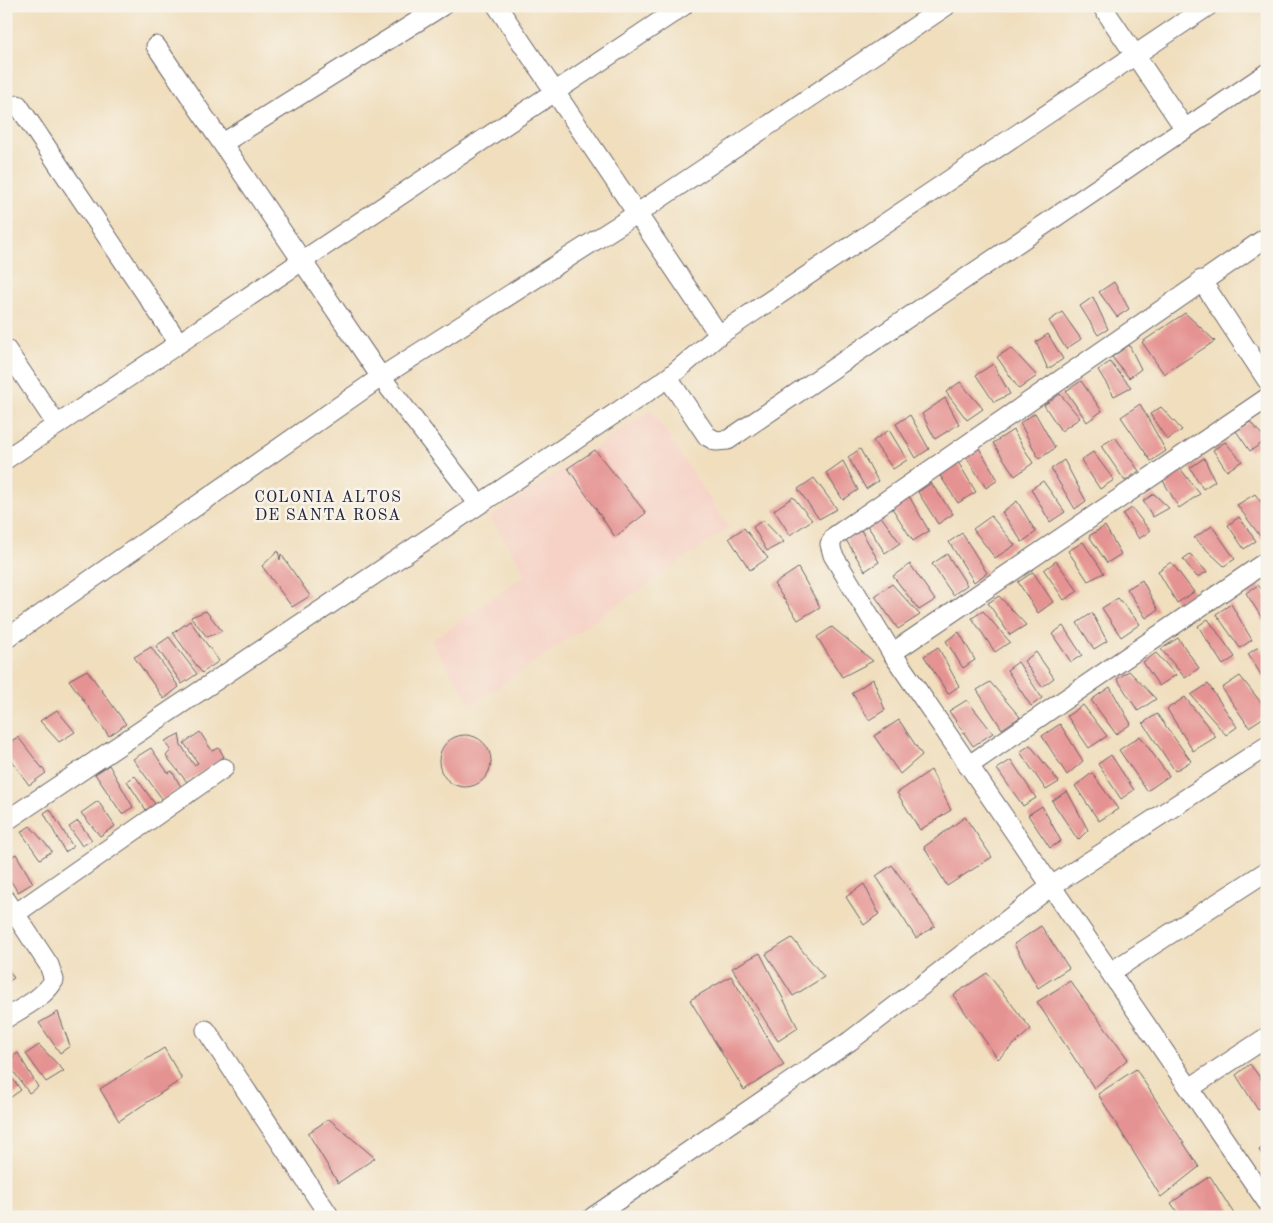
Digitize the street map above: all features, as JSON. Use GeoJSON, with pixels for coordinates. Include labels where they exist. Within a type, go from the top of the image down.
{"type":"FeatureCollection","features":[{"type":"Feature","properties":{"kind":"street"},"geometry":{"type":"LineString","coordinates":[[223,143],[442,6]]}},
{"type":"Feature","properties":{"kind":"street"},"geometry":{"type":"LineString","coordinates":[[497,6],[719,335]]}},
{"type":"Feature","properties":{"kind":"street"},"geometry":{"type":"LineString","coordinates":[[6,459],[684,6]]}},
{"type":"Feature","properties":{"kind":"street"},"geometry":{"type":"LineString","coordinates":[[6,639],[381,378],[638,213],[946,6]]}},
{"type":"Feature","properties":{"kind":"street"},"geometry":{"type":"LineString","coordinates":[[1102,6],[1185,129]]}},
{"type":"Feature","properties":{"kind":"street"},"geometry":{"type":"LineString","coordinates":[[6,821],[478,503],[668,378],[719,335],[1208,6]]}},
{"type":"Feature","properties":{"kind":"street"},"geometry":{"type":"LineString","coordinates":[[156,46],[381,378],[478,503]]}},
{"type":"Feature","properties":{"kind":"street"},"geometry":{"type":"LineString","coordinates":[[668,378],[707,436],[716,441],[728,440],[1267,73]]}},
{"type":"Feature","properties":{"kind":"street"},"geometry":{"type":"LineString","coordinates":[[18,105],[179,343]]}},
{"type":"Feature","properties":{"kind":"street"},"geometry":{"type":"LineString","coordinates":[[1267,237],[1201,280],[835,536],[830,544],[833,555],[892,653],[1050,887],[1111,972],[1267,1202]]}},
{"type":"Feature","properties":{"kind":"street"},"geometry":{"type":"LineString","coordinates":[[1201,280],[1267,380]]}},
{"type":"Feature","properties":{"kind":"street"},"geometry":{"type":"LineString","coordinates":[[6,349],[56,425]]}},
{"type":"Feature","properties":{"kind":"street"},"geometry":{"type":"LineString","coordinates":[[892,653],[1267,398]]}},
{"type":"Feature","properties":{"kind":"street"},"geometry":{"type":"LineString","coordinates":[[968,766],[1267,561]]}},
{"type":"Feature","properties":{"kind":"street"},"geometry":{"type":"LineString","coordinates":[[593,1217],[850,1041],[1050,887],[1267,746]]}},
{"type":"Feature","properties":{"kind":"street"},"geometry":{"type":"LineString","coordinates":[[6,1018],[43,993],[54,980],[49,964],[11,907],[224,768]]}},
{"type":"Feature","properties":{"kind":"street"},"geometry":{"type":"LineString","coordinates":[[1111,972],[1267,871]]}},
{"type":"Feature","properties":{"kind":"street"},"geometry":{"type":"LineString","coordinates":[[206,1030],[330,1217]]}},
{"type":"Feature","properties":{"kind":"street"},"geometry":{"type":"LineString","coordinates":[[1190,1088],[1267,1037]]}},
{"type":"Feature","properties":{"kind":"shaded area"},"geometry":{"type":"Polygon","coordinates":[[[651,410],[729,528],[472,705],[431,641],[526,574],[490,517],[651,410]]]}},
{"type":"Feature","properties":{"kind":"building"},"geometry":{"type":"Polygon","coordinates":[[[1114,282],[1129,309],[1117,317],[1099,292],[1114,282]]]}},
{"type":"Feature","properties":{"kind":"building"},"geometry":{"type":"Polygon","coordinates":[[[1093,297],[1108,329],[1098,335],[1080,306],[1093,297]]]}},
{"type":"Feature","properties":{"kind":"building"},"geometry":{"type":"Polygon","coordinates":[[[1062,312],[1081,339],[1066,349],[1049,321],[1062,312]]]}},
{"type":"Feature","properties":{"kind":"building"},"geometry":{"type":"Polygon","coordinates":[[[1185,313],[1215,341],[1164,374],[1142,342],[1185,313]]]}},
{"type":"Feature","properties":{"kind":"building"},"geometry":{"type":"Polygon","coordinates":[[[1048,334],[1063,359],[1048,369],[1036,342],[1048,334]]]}},
{"type":"Feature","properties":{"kind":"building"},"geometry":{"type":"Polygon","coordinates":[[[1129,345],[1141,369],[1129,378],[1112,357],[1129,345]]]}},
{"type":"Feature","properties":{"kind":"building"},"geometry":{"type":"Polygon","coordinates":[[[1011,348],[1037,376],[1019,389],[997,357],[1011,348]]]}},
{"type":"Feature","properties":{"kind":"building"},"geometry":{"type":"Polygon","coordinates":[[[1110,362],[1131,387],[1114,396],[1098,370],[1110,362]]]}},
{"type":"Feature","properties":{"kind":"building"},"geometry":{"type":"Polygon","coordinates":[[[993,364],[1010,394],[994,402],[976,375],[993,364]]]}},
{"type":"Feature","properties":{"kind":"building"},"geometry":{"type":"Polygon","coordinates":[[[1081,381],[1102,411],[1087,422],[1066,391],[1081,381]]]}},
{"type":"Feature","properties":{"kind":"building"},"geometry":{"type":"Polygon","coordinates":[[[960,382],[983,409],[967,420],[946,392],[960,382]]]}},
{"type":"Feature","properties":{"kind":"building"},"geometry":{"type":"Polygon","coordinates":[[[1060,394],[1080,418],[1061,431],[1044,405],[1060,394]]]}},
{"type":"Feature","properties":{"kind":"building"},"geometry":{"type":"Polygon","coordinates":[[[945,398],[959,424],[935,439],[922,414],[945,398]]]}},
{"type":"Feature","properties":{"kind":"building"},"geometry":{"type":"Polygon","coordinates":[[[1140,404],[1166,451],[1151,461],[1121,417],[1140,404]]]}},
{"type":"Feature","properties":{"kind":"building"},"geometry":{"type":"Polygon","coordinates":[[[1161,407],[1182,430],[1167,440],[1150,414],[1161,407]]]}},
{"type":"Feature","properties":{"kind":"building"},"geometry":{"type":"Polygon","coordinates":[[[1035,413],[1055,448],[1039,459],[1020,423],[1035,413]]]}},
{"type":"Feature","properties":{"kind":"building"},"geometry":{"type":"Polygon","coordinates":[[[910,415],[929,449],[916,458],[896,424],[910,415]]]}},
{"type":"Feature","properties":{"kind":"building"},"geometry":{"type":"Polygon","coordinates":[[[1250,422],[1267,440],[1250,451],[1236,431],[1250,422]]]}},
{"type":"Feature","properties":{"kind":"building"},"geometry":{"type":"Polygon","coordinates":[[[889,430],[907,460],[893,469],[873,441],[889,430]]]}},
{"type":"Feature","properties":{"kind":"building"},"geometry":{"type":"Polygon","coordinates":[[[1013,430],[1033,463],[1015,476],[993,443],[1013,430]]]}},
{"type":"Feature","properties":{"kind":"building"},"geometry":{"type":"Polygon","coordinates":[[[1115,437],[1139,471],[1125,481],[1101,446],[1115,437]]]}},
{"type":"Feature","properties":{"kind":"building"},"geometry":{"type":"Polygon","coordinates":[[[1225,442],[1242,461],[1227,471],[1213,450],[1225,442]]]}},
{"type":"Feature","properties":{"kind":"building"},"geometry":{"type":"Polygon","coordinates":[[[979,448],[998,480],[986,488],[966,457],[979,448]]]}},
{"type":"Feature","properties":{"kind":"building"},"geometry":{"type":"Polygon","coordinates":[[[860,449],[878,481],[866,489],[848,457],[860,449]]]}},
{"type":"Feature","properties":{"kind":"building"},"geometry":{"type":"Polygon","coordinates":[[[595,450],[646,513],[615,537],[568,468],[595,450]]]}},
{"type":"Feature","properties":{"kind":"building"},"geometry":{"type":"Polygon","coordinates":[[[1093,452],[1114,480],[1100,489],[1081,460],[1093,452]]]}},
{"type":"Feature","properties":{"kind":"building"},"geometry":{"type":"Polygon","coordinates":[[[1204,458],[1215,481],[1203,489],[1190,468],[1204,458]]]}},
{"type":"Feature","properties":{"kind":"building"},"geometry":{"type":"Polygon","coordinates":[[[1064,460],[1086,501],[1075,509],[1051,469],[1064,460]]]}},
{"type":"Feature","properties":{"kind":"building"},"geometry":{"type":"Polygon","coordinates":[[[843,461],[858,490],[843,500],[826,473],[843,461]]]}},
{"type":"Feature","properties":{"kind":"building"},"geometry":{"type":"Polygon","coordinates":[[[958,462],[976,492],[958,503],[939,474],[958,462]]]}},
{"type":"Feature","properties":{"kind":"building"},"geometry":{"type":"Polygon","coordinates":[[[1179,467],[1200,494],[1179,508],[1162,479],[1179,467]]]}},
{"type":"Feature","properties":{"kind":"building"},"geometry":{"type":"Polygon","coordinates":[[[814,478],[837,509],[819,519],[798,489],[814,478]]]}},
{"type":"Feature","properties":{"kind":"building"},"geometry":{"type":"Polygon","coordinates":[[[1043,481],[1065,512],[1050,522],[1031,489],[1043,481]]]}},
{"type":"Feature","properties":{"kind":"building"},"geometry":{"type":"Polygon","coordinates":[[[931,483],[953,514],[938,524],[918,492],[931,483]]]}},
{"type":"Feature","properties":{"kind":"building"},"geometry":{"type":"Polygon","coordinates":[[[1154,494],[1169,508],[1153,517],[1143,501],[1154,494]]]}},
{"type":"Feature","properties":{"kind":"building"},"geometry":{"type":"Polygon","coordinates":[[[1255,494],[1267,510],[1267,538],[1263,540],[1237,505],[1255,494]]]}},
{"type":"Feature","properties":{"kind":"building"},"geometry":{"type":"Polygon","coordinates":[[[909,496],[929,531],[913,541],[892,508],[909,496]]]}},
{"type":"Feature","properties":{"kind":"building"},"geometry":{"type":"Polygon","coordinates":[[[793,497],[812,520],[790,535],[774,510],[793,497]]]}},
{"type":"Feature","properties":{"kind":"building"},"geometry":{"type":"Polygon","coordinates":[[[1017,501],[1036,532],[1022,542],[1002,512],[1017,501]]]}},
{"type":"Feature","properties":{"kind":"building"},"geometry":{"type":"Polygon","coordinates":[[[1132,508],[1150,531],[1139,539],[1123,514],[1132,508]]]}},
{"type":"Feature","properties":{"kind":"building"},"geometry":{"type":"Polygon","coordinates":[[[880,515],[900,543],[885,553],[867,525],[880,515]]]}},
{"type":"Feature","properties":{"kind":"building"},"geometry":{"type":"Polygon","coordinates":[[[991,516],[1015,545],[995,558],[973,529],[991,516]]]}},
{"type":"Feature","properties":{"kind":"building"},"geometry":{"type":"Polygon","coordinates":[[[1239,517],[1256,541],[1244,549],[1228,525],[1239,517]]]}},
{"type":"Feature","properties":{"kind":"building"},"geometry":{"type":"Polygon","coordinates":[[[763,520],[784,542],[767,551],[753,527],[763,520]]]}},
{"type":"Feature","properties":{"kind":"building"},"geometry":{"type":"Polygon","coordinates":[[[1105,526],[1121,554],[1107,563],[1089,536],[1105,526]]]}},
{"type":"Feature","properties":{"kind":"building"},"geometry":{"type":"Polygon","coordinates":[[[1212,526],[1235,559],[1224,566],[1194,538],[1212,526]]]}},
{"type":"Feature","properties":{"kind":"building"},"geometry":{"type":"Polygon","coordinates":[[[744,528],[768,558],[750,570],[729,538],[744,528]]]}},
{"type":"Feature","properties":{"kind":"building"},"geometry":{"type":"Polygon","coordinates":[[[861,530],[879,562],[865,571],[846,540],[861,530]]]}},
{"type":"Feature","properties":{"kind":"building"},"geometry":{"type":"Polygon","coordinates":[[[962,533],[987,573],[974,582],[949,542],[962,533]]]}},
{"type":"Feature","properties":{"kind":"building"},"geometry":{"type":"Polygon","coordinates":[[[1083,542],[1104,573],[1088,581],[1068,551],[1083,542]]]}},
{"type":"Feature","properties":{"kind":"building"},"geometry":{"type":"Polygon","coordinates":[[[278,551],[280,560],[281,554],[310,596],[292,607],[262,566],[278,551]]]}},
{"type":"Feature","properties":{"kind":"building"},"geometry":{"type":"Polygon","coordinates":[[[947,554],[967,585],[953,595],[932,564],[947,554]]]}},
{"type":"Feature","properties":{"kind":"building"},"geometry":{"type":"Polygon","coordinates":[[[1190,554],[1207,572],[1197,577],[1183,559],[1190,554]]]}},
{"type":"Feature","properties":{"kind":"building"},"geometry":{"type":"Polygon","coordinates":[[[1056,561],[1078,591],[1064,600],[1044,570],[1056,561]]]}},
{"type":"Feature","properties":{"kind":"building"},"geometry":{"type":"Polygon","coordinates":[[[1171,562],[1194,592],[1177,603],[1158,571],[1171,562]]]}},
{"type":"Feature","properties":{"kind":"building"},"geometry":{"type":"Polygon","coordinates":[[[910,564],[935,600],[919,610],[893,576],[910,564]]]}},
{"type":"Feature","properties":{"kind":"building"},"geometry":{"type":"Polygon","coordinates":[[[798,568],[820,607],[798,620],[774,584],[798,568]]]}},
{"type":"Feature","properties":{"kind":"building"},"geometry":{"type":"Polygon","coordinates":[[[1033,572],[1053,602],[1038,613],[1018,582],[1033,572]]]}},
{"type":"Feature","properties":{"kind":"building"},"geometry":{"type":"Polygon","coordinates":[[[1142,580],[1158,610],[1146,618],[1127,589],[1142,580]]]}},
{"type":"Feature","properties":{"kind":"building"},"geometry":{"type":"Polygon","coordinates":[[[892,584],[920,615],[898,629],[875,596],[892,584]]]}},
{"type":"Feature","properties":{"kind":"building"},"geometry":{"type":"Polygon","coordinates":[[[1258,585],[1267,596],[1265,623],[1246,593],[1258,585]]]}},
{"type":"Feature","properties":{"kind":"building"},"geometry":{"type":"Polygon","coordinates":[[[999,596],[1026,625],[1010,635],[988,603],[999,596]]]}},
{"type":"Feature","properties":{"kind":"building"},"geometry":{"type":"Polygon","coordinates":[[[1118,598],[1140,624],[1121,637],[1102,608],[1118,598]]]}},
{"type":"Feature","properties":{"kind":"building"},"geometry":{"type":"Polygon","coordinates":[[[1231,604],[1252,640],[1240,648],[1216,614],[1231,604]]]}},
{"type":"Feature","properties":{"kind":"building"},"geometry":{"type":"Polygon","coordinates":[[[206,611],[222,631],[207,637],[191,617],[206,611]]]}},
{"type":"Feature","properties":{"kind":"building"},"geometry":{"type":"Polygon","coordinates":[[[983,611],[1010,642],[995,652],[972,618],[983,611]]]}},
{"type":"Feature","properties":{"kind":"building"},"geometry":{"type":"Polygon","coordinates":[[[1092,613],[1107,641],[1094,649],[1077,623],[1092,613]]]}},
{"type":"Feature","properties":{"kind":"building"},"geometry":{"type":"Polygon","coordinates":[[[1208,619],[1235,657],[1223,665],[1198,626],[1208,619]]]}},
{"type":"Feature","properties":{"kind":"building"},"geometry":{"type":"Polygon","coordinates":[[[190,621],[219,661],[202,673],[173,633],[190,621]]]}},
{"type":"Feature","properties":{"kind":"building"},"geometry":{"type":"Polygon","coordinates":[[[1063,626],[1082,655],[1071,662],[1052,634],[1063,626]]]}},
{"type":"Feature","properties":{"kind":"building"},"geometry":{"type":"Polygon","coordinates":[[[832,627],[873,661],[842,677],[817,637],[832,627]]]}},
{"type":"Feature","properties":{"kind":"building"},"geometry":{"type":"Polygon","coordinates":[[[959,632],[975,660],[963,668],[946,641],[959,632]]]}},
{"type":"Feature","properties":{"kind":"building"},"geometry":{"type":"Polygon","coordinates":[[[169,637],[197,674],[182,684],[156,646],[169,637]]]}},
{"type":"Feature","properties":{"kind":"building"},"geometry":{"type":"Polygon","coordinates":[[[1178,638],[1199,668],[1185,678],[1161,649],[1178,638]]]}},
{"type":"Feature","properties":{"kind":"building"},"geometry":{"type":"Polygon","coordinates":[[[151,647],[179,687],[164,699],[134,657],[151,647]]]}},
{"type":"Feature","properties":{"kind":"building"},"geometry":{"type":"Polygon","coordinates":[[[938,647],[959,686],[948,694],[924,656],[938,647]]]}},
{"type":"Feature","properties":{"kind":"building"},"geometry":{"type":"Polygon","coordinates":[[[1258,647],[1267,657],[1267,684],[1248,654],[1258,647]]]}},
{"type":"Feature","properties":{"kind":"building"},"geometry":{"type":"Polygon","coordinates":[[[1036,652],[1054,678],[1042,687],[1024,661],[1036,652]]]}},
{"type":"Feature","properties":{"kind":"building"},"geometry":{"type":"Polygon","coordinates":[[[1156,653],[1176,675],[1159,686],[1143,662],[1156,653]]]}},
{"type":"Feature","properties":{"kind":"building"},"geometry":{"type":"Polygon","coordinates":[[[1018,662],[1042,698],[1031,706],[1007,670],[1018,662]]]}},
{"type":"Feature","properties":{"kind":"building"},"geometry":{"type":"Polygon","coordinates":[[[87,670],[126,724],[109,736],[69,680],[87,670]]]}},
{"type":"Feature","properties":{"kind":"building"},"geometry":{"type":"Polygon","coordinates":[[[1129,671],[1156,699],[1138,711],[1117,679],[1129,671]]]}},
{"type":"Feature","properties":{"kind":"building"},"geometry":{"type":"Polygon","coordinates":[[[1240,676],[1267,710],[1267,715],[1249,727],[1222,688],[1240,676]]]}},
{"type":"Feature","properties":{"kind":"building"},"geometry":{"type":"Polygon","coordinates":[[[873,679],[885,710],[869,720],[852,693],[873,679]]]}},
{"type":"Feature","properties":{"kind":"building"},"geometry":{"type":"Polygon","coordinates":[[[990,682],[1020,717],[1002,729],[977,690],[990,682]]]}},
{"type":"Feature","properties":{"kind":"building"},"geometry":{"type":"Polygon","coordinates":[[[1208,684],[1237,727],[1226,735],[1191,695],[1208,684]]]}},
{"type":"Feature","properties":{"kind":"building"},"geometry":{"type":"Polygon","coordinates":[[[1110,687],[1131,724],[1116,734],[1091,700],[1110,687]]]}},
{"type":"Feature","properties":{"kind":"building"},"geometry":{"type":"Polygon","coordinates":[[[1185,697],[1216,737],[1193,751],[1167,709],[1185,697]]]}},
{"type":"Feature","properties":{"kind":"building"},"geometry":{"type":"Polygon","coordinates":[[[967,700],[993,733],[973,746],[949,711],[967,700]]]}},
{"type":"Feature","properties":{"kind":"building"},"geometry":{"type":"Polygon","coordinates":[[[1083,705],[1107,736],[1089,748],[1067,716],[1083,705]]]}},
{"type":"Feature","properties":{"kind":"building"},"geometry":{"type":"Polygon","coordinates":[[[57,710],[75,732],[59,742],[40,721],[57,710]]]}},
{"type":"Feature","properties":{"kind":"building"},"geometry":{"type":"Polygon","coordinates":[[[1157,714],[1191,761],[1175,771],[1143,723],[1157,714]]]}},
{"type":"Feature","properties":{"kind":"building"},"geometry":{"type":"Polygon","coordinates":[[[899,720],[922,755],[900,774],[874,736],[899,720]]]}},
{"type":"Feature","properties":{"kind":"building"},"geometry":{"type":"Polygon","coordinates":[[[1060,724],[1083,761],[1067,775],[1042,736],[1060,724]]]}},
{"type":"Feature","properties":{"kind":"building"},"geometry":{"type":"Polygon","coordinates":[[[200,732],[212,751],[219,748],[224,757],[187,782],[166,756],[171,750],[165,741],[179,734],[181,745],[194,765],[198,763],[184,743],[200,732]]]}},
{"type":"Feature","properties":{"kind":"building"},"geometry":{"type":"Polygon","coordinates":[[[465,735],[475,737],[483,743],[489,751],[491,761],[489,771],[483,779],[475,785],[465,787],[455,785],[447,779],[441,771],[439,761],[441,751],[447,743],[455,737],[465,735]]]}},
{"type":"Feature","properties":{"kind":"building"},"geometry":{"type":"Polygon","coordinates":[[[1140,736],[1169,776],[1147,791],[1119,750],[1140,736]]]}},
{"type":"Feature","properties":{"kind":"building"},"geometry":{"type":"Polygon","coordinates":[[[18,737],[46,773],[29,785],[6,753],[6,744],[18,737]]]}},
{"type":"Feature","properties":{"kind":"building"},"geometry":{"type":"Polygon","coordinates":[[[1030,745],[1059,782],[1046,790],[1020,752],[1030,745]]]}},
{"type":"Feature","properties":{"kind":"building"},"geometry":{"type":"Polygon","coordinates":[[[151,748],[168,773],[172,771],[181,787],[163,800],[133,759],[151,748]]]}},
{"type":"Feature","properties":{"kind":"building"},"geometry":{"type":"Polygon","coordinates":[[[1111,755],[1134,790],[1121,799],[1098,764],[1111,755]]]}},
{"type":"Feature","properties":{"kind":"building"},"geometry":{"type":"Polygon","coordinates":[[[1011,760],[1036,798],[1023,806],[997,769],[1011,760]]]}},
{"type":"Feature","properties":{"kind":"building"},"geometry":{"type":"Polygon","coordinates":[[[109,765],[133,807],[122,814],[95,774],[109,765]]]}},
{"type":"Feature","properties":{"kind":"building"},"geometry":{"type":"Polygon","coordinates":[[[931,770],[951,810],[920,830],[897,793],[931,770]]]}},
{"type":"Feature","properties":{"kind":"building"},"geometry":{"type":"Polygon","coordinates":[[[1092,773],[1118,809],[1099,821],[1075,786],[1092,773]]]}},
{"type":"Feature","properties":{"kind":"building"},"geometry":{"type":"Polygon","coordinates":[[[135,776],[155,804],[146,810],[127,781],[135,776]]]}},
{"type":"Feature","properties":{"kind":"building"},"geometry":{"type":"Polygon","coordinates":[[[1067,791],[1088,830],[1078,840],[1052,801],[1067,791]]]}},
{"type":"Feature","properties":{"kind":"building"},"geometry":{"type":"Polygon","coordinates":[[[98,801],[115,826],[100,836],[81,813],[98,801]]]}},
{"type":"Feature","properties":{"kind":"building"},"geometry":{"type":"Polygon","coordinates":[[[1042,806],[1061,841],[1050,848],[1028,815],[1042,806]]]}},
{"type":"Feature","properties":{"kind":"building"},"geometry":{"type":"Polygon","coordinates":[[[50,809],[73,847],[65,852],[44,813],[50,809]]]}},
{"type":"Feature","properties":{"kind":"building"},"geometry":{"type":"Polygon","coordinates":[[[965,817],[992,857],[947,886],[924,847],[965,817]]]}},
{"type":"Feature","properties":{"kind":"building"},"geometry":{"type":"Polygon","coordinates":[[[78,821],[92,840],[82,846],[69,827],[78,821]]]}},
{"type":"Feature","properties":{"kind":"building"},"geometry":{"type":"Polygon","coordinates":[[[30,826],[52,851],[40,859],[21,832],[30,826]]]}},
{"type":"Feature","properties":{"kind":"building"},"geometry":{"type":"Polygon","coordinates":[[[16,854],[33,883],[18,892],[6,874],[6,860],[16,854]]]}},
{"type":"Feature","properties":{"kind":"building"},"geometry":{"type":"Polygon","coordinates":[[[892,865],[935,926],[916,938],[876,876],[892,865]]]}},
{"type":"Feature","properties":{"kind":"building"},"geometry":{"type":"Polygon","coordinates":[[[864,884],[879,914],[864,925],[846,897],[864,884]]]}},
{"type":"Feature","properties":{"kind":"building"},"geometry":{"type":"Polygon","coordinates":[[[1041,926],[1069,968],[1038,988],[1014,944],[1041,926]]]}},
{"type":"Feature","properties":{"kind":"building"},"geometry":{"type":"Polygon","coordinates":[[[792,938],[824,977],[793,996],[766,954],[792,938]]]}},
{"type":"Feature","properties":{"kind":"building"},"geometry":{"type":"Polygon","coordinates":[[[760,953],[798,1028],[778,1041],[732,968],[760,953]]]}},
{"type":"Feature","properties":{"kind":"building"},"geometry":{"type":"Polygon","coordinates":[[[6,967],[14,978],[6,983],[6,967]]]}},
{"type":"Feature","properties":{"kind":"building"},"geometry":{"type":"Polygon","coordinates":[[[987,973],[1031,1029],[998,1059],[953,995],[987,973]]]}},
{"type":"Feature","properties":{"kind":"building"},"geometry":{"type":"Polygon","coordinates":[[[731,976],[784,1065],[744,1090],[690,1000],[731,976]]]}},
{"type":"Feature","properties":{"kind":"building"},"geometry":{"type":"Polygon","coordinates":[[[1070,981],[1128,1059],[1094,1088],[1037,1002],[1070,981]]]}},
{"type":"Feature","properties":{"kind":"building"},"geometry":{"type":"Polygon","coordinates":[[[58,1012],[70,1046],[60,1053],[39,1023],[58,1012]]]}},
{"type":"Feature","properties":{"kind":"building"},"geometry":{"type":"Polygon","coordinates":[[[39,1045],[64,1071],[46,1082],[26,1054],[39,1045]]]}},
{"type":"Feature","properties":{"kind":"building"},"geometry":{"type":"Polygon","coordinates":[[[164,1048],[182,1079],[119,1121],[100,1089],[164,1048]]]}},
{"type":"Feature","properties":{"kind":"building"},"geometry":{"type":"Polygon","coordinates":[[[18,1053],[38,1087],[29,1093],[6,1061],[18,1053]]]}},
{"type":"Feature","properties":{"kind":"building"},"geometry":{"type":"Polygon","coordinates":[[[1250,1064],[1267,1087],[1267,1104],[1258,1110],[1236,1075],[1250,1064]]]}},
{"type":"Feature","properties":{"kind":"building"},"geometry":{"type":"Polygon","coordinates":[[[1136,1069],[1199,1167],[1161,1197],[1098,1094],[1136,1069]]]}},
{"type":"Feature","properties":{"kind":"building"},"geometry":{"type":"Polygon","coordinates":[[[6,1070],[21,1090],[7,1100],[6,1099],[6,1070]]]}},
{"type":"Feature","properties":{"kind":"building"},"geometry":{"type":"Polygon","coordinates":[[[329,1119],[375,1158],[338,1183],[308,1133],[329,1119]]]}},
{"type":"Feature","properties":{"kind":"building"},"geometry":{"type":"Polygon","coordinates":[[[1267,1144],[1267,1161],[1259,1150],[1267,1144]]]}},
{"type":"Feature","properties":{"kind":"building"},"geometry":{"type":"Polygon","coordinates":[[[1210,1176],[1236,1217],[1181,1217],[1171,1203],[1210,1176]]]}},
{"type":"Feature","properties":{"kind":"district","name":"COLONIA ALTOS DE SANTA ROSA"},"geometry":{"type":"Point","coordinates":[328,507]}}]}
